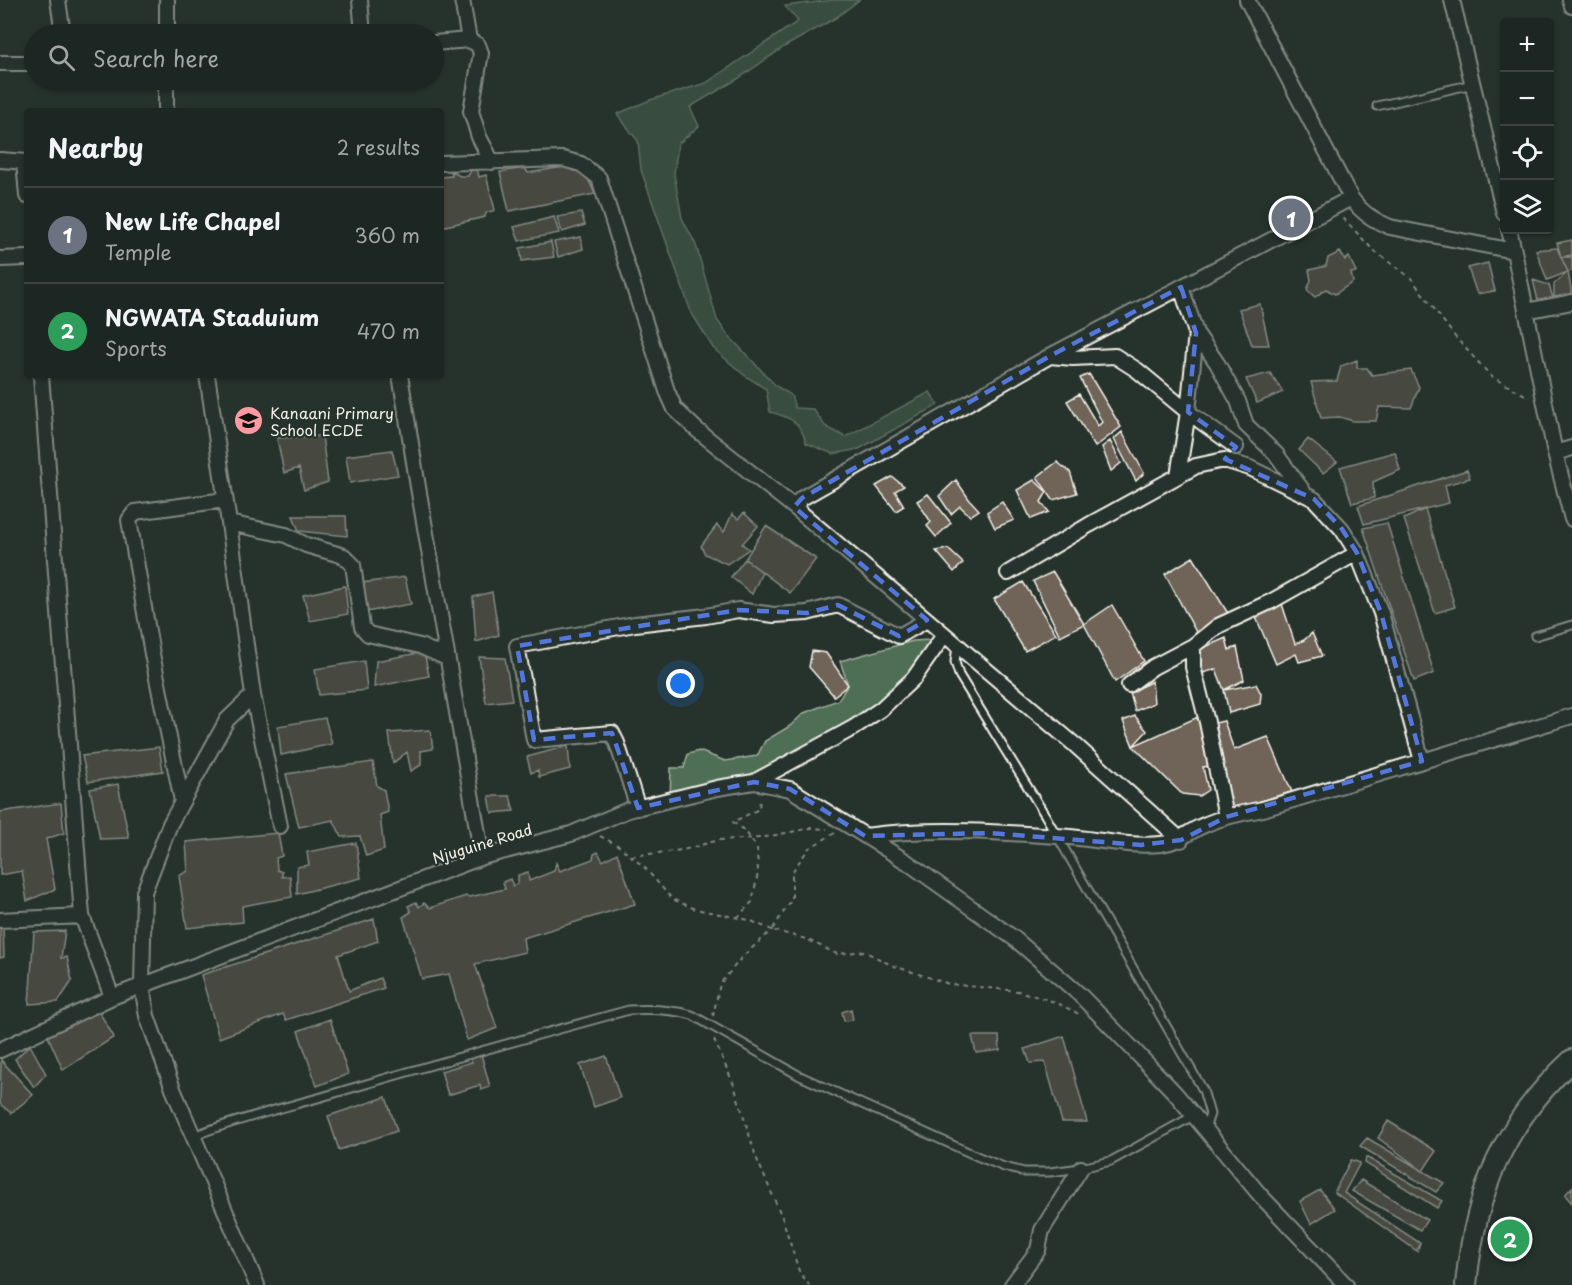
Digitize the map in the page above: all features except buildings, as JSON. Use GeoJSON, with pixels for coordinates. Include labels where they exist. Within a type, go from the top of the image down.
{"type":"FeatureCollection","features":[{"type":"Feature","properties":{"kind":"main road"},"geometry":{"type":"LineString","coordinates":[[1466,1285],[1470,1246],[1479,1206],[1500,1153],[1526,1108],[1572,1060]]}},
{"type":"Feature","properties":{"kind":"street"},"geometry":{"type":"LineString","coordinates":[[58,0],[62,24]]}},
{"type":"Feature","properties":{"kind":"street"},"geometry":{"type":"LineString","coordinates":[[167,0],[167,24]]}},
{"type":"Feature","properties":{"kind":"street"},"geometry":{"type":"LineString","coordinates":[[360,0],[362,24]]}},
{"type":"Feature","properties":{"kind":"street"},"geometry":{"type":"LineString","coordinates":[[462,0],[469,40]]}},
{"type":"Feature","properties":{"kind":"street"},"geometry":{"type":"LineString","coordinates":[[1247,0],[1360,211],[1373,221],[1390,227],[1514,251]]}},
{"type":"Feature","properties":{"kind":"street"},"geometry":{"type":"LineString","coordinates":[[1452,0],[1500,196]]}},
{"type":"Feature","properties":{"kind":"street"},"geometry":{"type":"LineString","coordinates":[[1570,0],[1572,6]]}},
{"type":"Feature","properties":{"kind":"street"},"geometry":{"type":"LineString","coordinates":[[444,42],[469,40],[478,45],[481,52],[471,111],[479,137],[492,162]]}},
{"type":"Feature","properties":{"kind":"street"},"geometry":{"type":"LineString","coordinates":[[0,63],[24,63]]}},
{"type":"Feature","properties":{"kind":"street"},"geometry":{"type":"LineString","coordinates":[[166,90],[166,108]]}},
{"type":"Feature","properties":{"kind":"street"},"geometry":{"type":"LineString","coordinates":[[444,164],[563,159],[581,164],[599,178],[666,391],[675,409],[697,430],[794,507],[957,645],[1181,840]]}},
{"type":"Feature","properties":{"kind":"street"},"geometry":{"type":"LineString","coordinates":[[0,160],[24,162]]}},
{"type":"Feature","properties":{"kind":"street"},"geometry":{"type":"LineString","coordinates":[[794,507],[802,498],[1050,356],[1351,198]]}},
{"type":"Feature","properties":{"kind":"street"},"geometry":{"type":"LineString","coordinates":[[1510,234],[1554,453],[1572,519]]}},
{"type":"Feature","properties":{"kind":"street"},"geometry":{"type":"LineString","coordinates":[[0,259],[24,258]]}},
{"type":"Feature","properties":{"kind":"street"},"geometry":{"type":"LineString","coordinates":[[1181,287],[1196,333],[1217,363],[1238,401],[1246,425],[1275,454],[1305,495]]}},
{"type":"Feature","properties":{"kind":"street"},"geometry":{"type":"LineString","coordinates":[[1526,311],[1572,302]]}},
{"type":"Feature","properties":{"kind":"street"},"geometry":{"type":"LineString","coordinates":[[1178,476],[1188,412],[1196,333]]}},
{"type":"Feature","properties":{"kind":"street"},"geometry":{"type":"LineString","coordinates":[[1050,356],[1073,358],[1115,356],[1137,370],[1188,412],[1236,447]]}},
{"type":"Feature","properties":{"kind":"street"},"geometry":{"type":"LineString","coordinates":[[41,378],[82,916],[112,997]]}},
{"type":"Feature","properties":{"kind":"street"},"geometry":{"type":"LineString","coordinates":[[207,378],[253,695],[280,826]]}},
{"type":"Feature","properties":{"kind":"street"},"geometry":{"type":"LineString","coordinates":[[400,378],[482,857]]}},
{"type":"Feature","properties":{"kind":"street"},"geometry":{"type":"LineString","coordinates":[[1224,460],[1252,431]]}},
{"type":"Feature","properties":{"kind":"street"},"geometry":{"type":"LineString","coordinates":[[1554,453],[1572,448]]}},
{"type":"Feature","properties":{"kind":"street"},"geometry":{"type":"LineString","coordinates":[[1008,573],[1196,466],[1224,460],[1250,468],[1314,499],[1342,529],[1357,553],[1381,614],[1422,762]]}},
{"type":"Feature","properties":{"kind":"street"},"geometry":{"type":"LineString","coordinates":[[182,801],[152,654],[129,520],[135,512],[225,500]]}},
{"type":"Feature","properties":{"kind":"street"},"geometry":{"type":"LineString","coordinates":[[229,523],[286,535],[306,545],[344,556],[352,565],[362,627],[368,634],[420,646],[447,658]]}},
{"type":"Feature","properties":{"kind":"street"},"geometry":{"type":"LineString","coordinates":[[1129,685],[1153,668],[1193,646],[1218,626],[1272,601],[1357,553]]}},
{"type":"Feature","properties":{"kind":"street"},"geometry":{"type":"LineString","coordinates":[[638,808],[612,733],[534,740],[517,646],[634,624],[738,610],[774,615],[807,613],[838,606],[899,636],[927,620]]}},
{"type":"Feature","properties":{"kind":"street","name":"Njuguine Road"},"geometry":{"type":"LineString","coordinates":[[0,1050],[112,997],[482,857],[571,834],[638,808],[717,788],[757,782],[853,728],[881,709],[914,678],[945,635]]}},
{"type":"Feature","properties":{"kind":"street"},"geometry":{"type":"LineString","coordinates":[[1193,646],[1193,667],[1207,722],[1226,817]]}},
{"type":"Feature","properties":{"kind":"street"},"geometry":{"type":"LineString","coordinates":[[253,695],[227,720],[182,801],[170,824],[144,892],[142,986],[147,1016],[173,1089],[257,1285]]}},
{"type":"Feature","properties":{"kind":"street"},"geometry":{"type":"LineString","coordinates":[[865,836],[931,832],[1057,836],[1141,845],[1162,844],[1181,840],[1200,827],[1226,817],[1263,809],[1572,716]]}},
{"type":"Feature","properties":{"kind":"street"},"geometry":{"type":"LineString","coordinates":[[757,782],[790,789],[907,862],[1015,939],[1079,994],[1145,1062],[1260,1195],[1346,1285]]}},
{"type":"Feature","properties":{"kind":"street"},"geometry":{"type":"LineString","coordinates":[[0,920],[82,916]]}},
{"type":"Feature","properties":{"kind":"street"},"geometry":{"type":"LineString","coordinates":[[1012,1285],[1038,1250],[1042,1230],[1081,1168]]}},
{"type":"Feature","properties":{"kind":"lane"},"geometry":{"type":"LineString","coordinates":[[1377,106],[1473,84]]}},
{"type":"Feature","properties":{"kind":"lane"},"geometry":{"type":"LineString","coordinates":[[1535,636],[1572,625]]}},
{"type":"Feature","properties":{"kind":"lane"},"geometry":{"type":"LineString","coordinates":[[957,645],[955,662],[959,675],[993,727],[1203,1090],[1210,1114],[1205,1129]]}},
{"type":"Feature","properties":{"kind":"lane"},"geometry":{"type":"LineString","coordinates":[[193,1136],[230,1122],[629,1010],[678,1011],[692,1015],[800,1076],[1004,1167],[1024,1172],[1050,1172],[1111,1161],[1194,1116]]}},
{"type":"Feature","properties":{"kind":"path"},"geometry":{"type":"LineString","coordinates":[[1333,207],[1374,251],[1411,278],[1456,338],[1492,377],[1545,406]]}},
{"type":"Feature","properties":{"kind":"path"},"geometry":{"type":"LineString","coordinates":[[737,918],[753,902],[758,873],[757,848],[746,832],[733,822],[759,809],[757,782]]}},
{"type":"Feature","properties":{"kind":"path"},"geometry":{"type":"LineString","coordinates":[[584,828],[620,846],[645,868],[672,899],[695,909],[737,918],[806,939],[837,954],[864,951],[891,966],[949,984],[1017,991],[1055,1002],[1085,1018]]}},
{"type":"Feature","properties":{"kind":"path"},"geometry":{"type":"LineString","coordinates":[[631,856],[683,850],[719,840],[750,838],[811,828],[841,831],[809,848],[797,864],[792,872],[792,899],[772,930],[742,957],[720,984],[708,1024],[734,1085],[756,1157],[782,1217],[800,1272],[809,1285]]}},
{"type":"Feature","properties":{"kind":"highlighted area"},"geometry":{"type":"Polygon","coordinates":[[[1181,287],[1196,333],[1188,412],[1236,447],[1225,459],[1314,499],[1342,529],[1357,553],[1381,613],[1422,761],[1226,817],[1181,840],[1141,845],[990,833],[865,836],[790,789],[754,782],[638,808],[612,733],[534,740],[517,646],[738,610],[807,613],[838,605],[899,636],[927,620],[794,507],[802,498],[1050,356],[1181,287]]]}},
{"type":"Feature","properties":{"kind":"green space"},"geometry":{"type":"Polygon","coordinates":[[[833,0],[859,0],[837,17],[784,47],[739,78],[690,107],[699,126],[678,144],[674,174],[682,218],[696,245],[717,320],[776,386],[791,395],[795,408],[813,409],[825,426],[845,437],[930,392],[938,405],[859,449],[833,454],[806,443],[798,425],[783,416],[770,412],[766,389],[744,375],[713,348],[691,312],[641,170],[638,141],[617,114],[650,100],[706,83],[798,21],[785,6],[833,0]]]}},
{"type":"Feature","properties":{"kind":"green space"},"geometry":{"type":"Polygon","coordinates":[[[930,640],[914,678],[881,709],[754,782],[670,800],[671,768],[684,768],[688,754],[699,751],[725,761],[757,756],[765,741],[790,726],[804,713],[838,700],[848,685],[840,661],[913,641],[930,640]]]}},
{"type":"Feature","properties":{"kind":"place","name":"New Life Chapel"},"geometry":{"type":"Point","coordinates":[1291,218]}},
{"type":"Feature","properties":{"kind":"place","name":"Kanaani Primary School ECDE"},"geometry":{"type":"Point","coordinates":[249,421]}},
{"type":"Feature","properties":{"kind":"place","name":"NGWATA Staduium"},"geometry":{"type":"Point","coordinates":[1510,1239]}}]}
